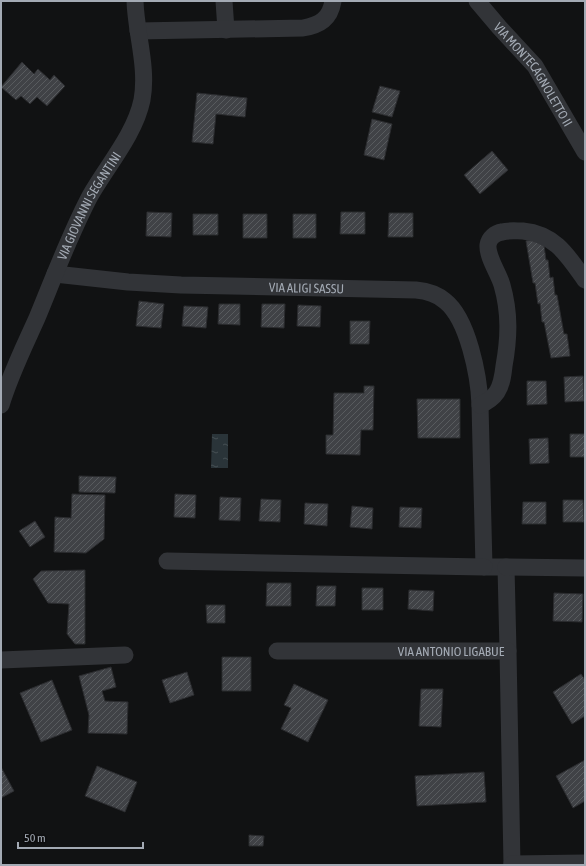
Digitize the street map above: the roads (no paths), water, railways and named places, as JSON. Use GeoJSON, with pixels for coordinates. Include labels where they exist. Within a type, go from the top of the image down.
{"type":"FeatureCollection","features":[{"type":"Feature","properties":{"kind":"street","name":"VIA GIOVANNI SEGANTINI"},"geometry":{"type":"LineString","coordinates":[[1,405],[11,377],[70,235],[90,196],[130,132],[139,110],[143,94],[143,70],[135,1]]}},
{"type":"Feature","properties":{"kind":"street"},"geometry":{"type":"LineString","coordinates":[[224,1],[226,30]]}},
{"type":"Feature","properties":{"kind":"street"},"geometry":{"type":"LineString","coordinates":[[138,31],[297,29],[316,25],[322,22],[328,17],[333,1]]}},
{"type":"Feature","properties":{"kind":"street","name":"VIA MONTECAGNOLETTO II"},"geometry":{"type":"LineString","coordinates":[[477,1],[535,66],[585,152]]}},
{"type":"Feature","properties":{"kind":"street"},"geometry":{"type":"LineString","coordinates":[[480,405],[490,400],[499,388],[508,339],[508,320],[505,297],[498,275],[488,252],[488,243],[492,236],[502,232],[515,231],[532,232],[544,235],[553,241],[563,251],[585,280]]}},
{"type":"Feature","properties":{"kind":"street","name":"VIA ALIGI SASSU"},"geometry":{"type":"LineString","coordinates":[[54,274],[152,284],[408,289],[430,292],[445,301],[452,308],[465,333],[473,360],[480,405],[484,567]]}},
{"type":"Feature","properties":{"kind":"street"},"geometry":{"type":"LineString","coordinates":[[167,561],[585,568]]}},
{"type":"Feature","properties":{"kind":"street"},"geometry":{"type":"LineString","coordinates":[[506,567],[508,650]]}},
{"type":"Feature","properties":{"kind":"street","name":"VIA ANTONIO LIGABUE"},"geometry":{"type":"LineString","coordinates":[[277,651],[508,650],[512,864]]}},
{"type":"Feature","properties":{"kind":"street"},"geometry":{"type":"LineString","coordinates":[[1,660],[125,655]]}},
{"type":"Feature","properties":{"kind":"street"},"geometry":{"type":"LineString","coordinates":[[512,864],[585,863]]}},
{"type":"Feature","properties":{"kind":"water"},"geometry":{"type":"Polygon","coordinates":[[[212,434],[228,434],[228,468],[211,468],[212,434]]]}}]}
